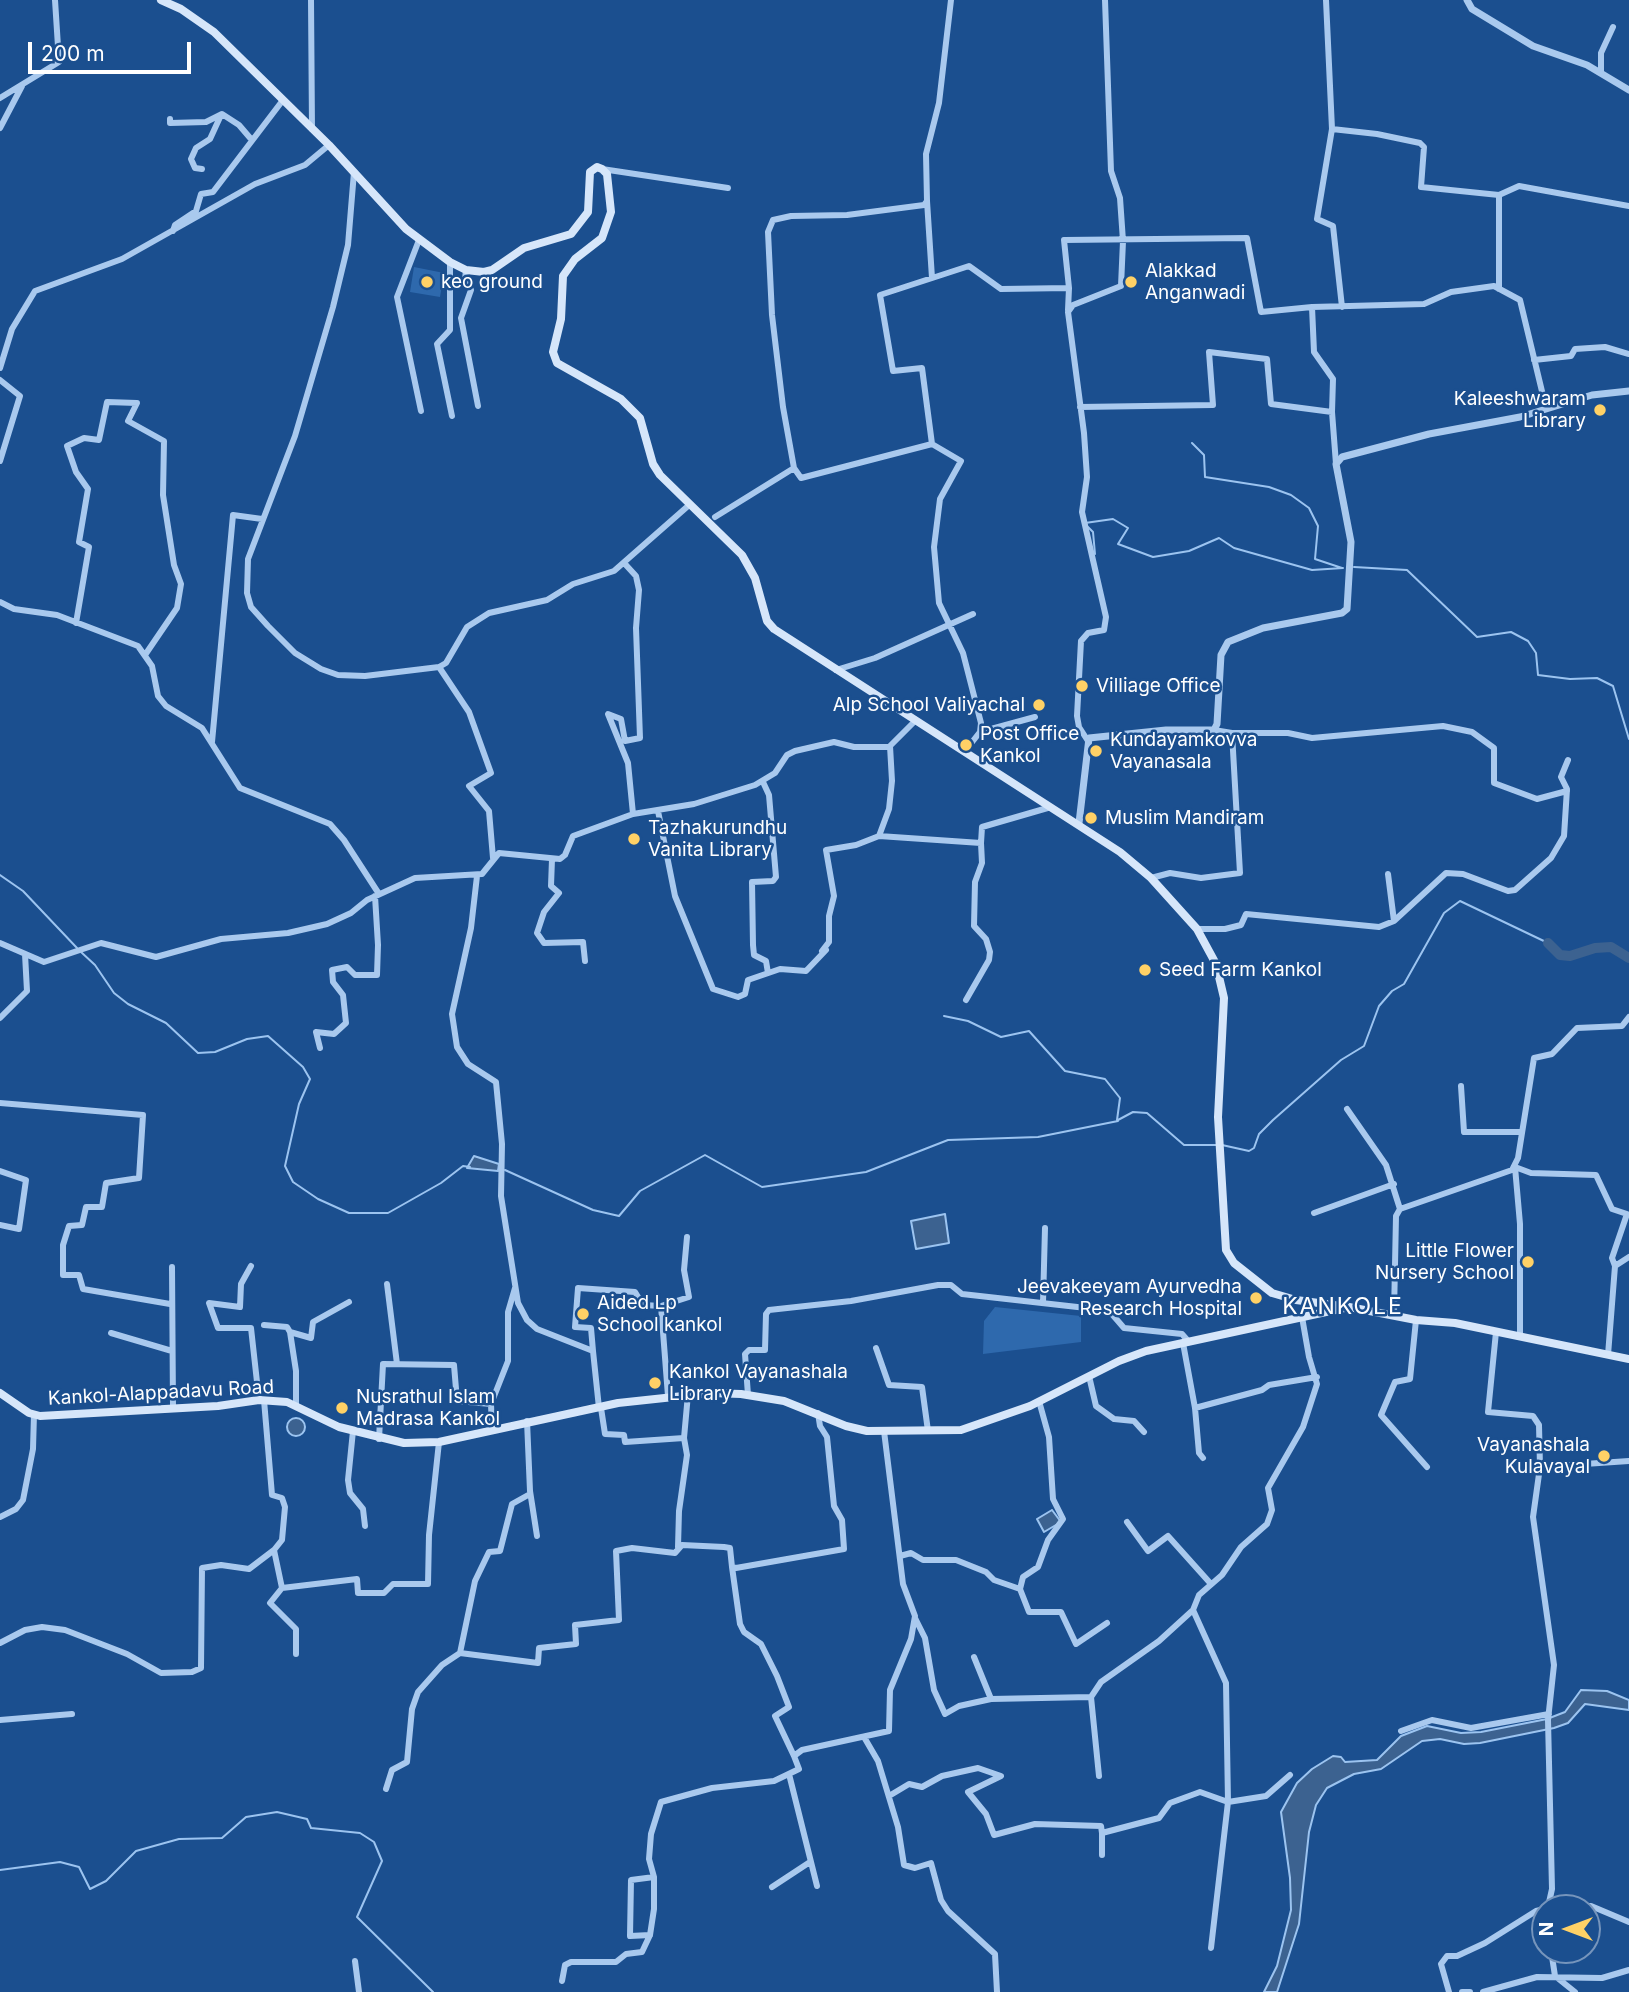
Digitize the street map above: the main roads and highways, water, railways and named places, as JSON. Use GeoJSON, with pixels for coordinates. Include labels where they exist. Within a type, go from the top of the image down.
{"type":"FeatureCollection","features":[{"type":"Feature","properties":{"kind":"main road"},"geometry":{"type":"LineString","coordinates":[[160,0],[181,9],[214,32],[329,145],[419,240],[466,270],[492,270],[524,248],[571,234],[588,212],[590,172],[597,167],[603,169],[607,174],[610,197],[607,225],[602,238],[566,269],[554,358],[565,369],[621,400],[640,418],[653,464],[688,506],[742,555],[755,578],[768,621],[774,629],[1079,823],[1120,852],[1151,878],[1197,929],[1216,964],[1224,998],[1218,1162],[1226,1250],[1234,1263],[1272,1293],[1296,1300],[1349,1307]]}},
{"type":"Feature","properties":{"kind":"main road","name":"Kankol-Alappadavu Road"},"geometry":{"type":"LineString","coordinates":[[0,1393],[34,1414],[66,1416],[262,1400],[296,1404],[325,1421],[379,1439],[404,1443],[439,1441],[527,1421],[688,1394],[748,1395],[784,1401],[856,1429],[961,1430],[983,1425],[1137,1355],[1349,1307],[1416,1320],[1455,1323],[1629,1359]]}},
{"type":"Feature","properties":{"kind":"waterway"},"geometry":{"type":"LineString","coordinates":[[1192,443],[1204,455],[1205,477],[1269,487],[1291,495],[1309,508],[1318,526],[1315,559],[1342,568]]}},
{"type":"Feature","properties":{"kind":"waterway"},"geometry":{"type":"LineString","coordinates":[[1085,523],[1113,519],[1128,528],[1118,544],[1153,557],[1189,551],[1219,538],[1234,548],[1312,570],[1343,568]]}},
{"type":"Feature","properties":{"kind":"waterway"},"geometry":{"type":"LineString","coordinates":[[1088,527],[1093,532],[1095,554]]}},
{"type":"Feature","properties":{"kind":"waterway"},"geometry":{"type":"LineString","coordinates":[[1354,567],[1407,570],[1477,637],[1511,632],[1528,641],[1536,653],[1538,675],[1570,679],[1597,678],[1613,686],[1629,739]]}},
{"type":"Feature","properties":{"kind":"waterway"},"geometry":{"type":"LineString","coordinates":[[0,875],[23,891],[77,948]]}},
{"type":"Feature","properties":{"kind":"waterway"},"geometry":{"type":"LineString","coordinates":[[1222,1145],[1249,1151],[1254,1148],[1259,1134],[1273,1120],[1341,1060],[1364,1046],[1379,1006],[1392,991],[1404,984],[1444,913],[1460,901],[1548,943]]}},
{"type":"Feature","properties":{"kind":"waterway"},"geometry":{"type":"LineString","coordinates":[[1548,943],[1560,955],[1570,956],[1595,948],[1611,947],[1629,958]]}},
{"type":"Feature","properties":{"kind":"waterway"},"geometry":{"type":"LineString","coordinates":[[81,952],[95,965],[114,993],[128,1004],[166,1023],[198,1053],[215,1052],[247,1039],[268,1036],[303,1067],[310,1079],[299,1104],[285,1166],[293,1182],[318,1199],[349,1213],[388,1213],[441,1183],[463,1166],[470,1167]]}},
{"type":"Feature","properties":{"kind":"waterway"},"geometry":{"type":"LineString","coordinates":[[944,1016],[968,1021],[1001,1037],[1029,1031],[1065,1071],[1105,1079],[1120,1098],[1117,1120]]}},
{"type":"Feature","properties":{"kind":"waterway"},"geometry":{"type":"LineString","coordinates":[[1118,1120],[1133,1112],[1147,1113],[1184,1145],[1217,1145]]}},
{"type":"Feature","properties":{"kind":"waterway"},"geometry":{"type":"LineString","coordinates":[[505,1170],[593,1210],[619,1216],[640,1191],[705,1155],[762,1187],[866,1172],[948,1140],[1038,1137],[1118,1121]]}},
{"type":"Feature","properties":{"kind":"waterway"},"geometry":{"type":"LineString","coordinates":[[0,1870],[60,1862],[79,1867],[90,1889],[106,1881],[136,1851],[179,1839],[222,1838],[246,1817],[277,1812],[307,1819],[311,1828],[360,1833],[374,1842],[382,1861],[357,1917],[433,1992]]}},
{"type":"Feature","properties":{"kind":"place","name":"keo ground"},"geometry":{"type":"Point","coordinates":[427,282]}},
{"type":"Feature","properties":{"kind":"place","name":"Alakkad Anganwadi"},"geometry":{"type":"Point","coordinates":[1131,282]}},
{"type":"Feature","properties":{"kind":"place","name":"Kaleeshwaram Library"},"geometry":{"type":"Point","coordinates":[1600,410]}},
{"type":"Feature","properties":{"kind":"place","name":"Villiage Office"},"geometry":{"type":"Point","coordinates":[1082,686]}},
{"type":"Feature","properties":{"kind":"place","name":"Alp School Valiyachal"},"geometry":{"type":"Point","coordinates":[1039,705]}},
{"type":"Feature","properties":{"kind":"place","name":"Post Office Kankol"},"geometry":{"type":"Point","coordinates":[966,745]}},
{"type":"Feature","properties":{"kind":"place","name":"Kundayamkovva Vayanasala"},"geometry":{"type":"Point","coordinates":[1096,751]}},
{"type":"Feature","properties":{"kind":"place","name":"Muslim Mandiram"},"geometry":{"type":"Point","coordinates":[1091,818]}},
{"type":"Feature","properties":{"kind":"place","name":"Tazhakurundhu Vanita Library"},"geometry":{"type":"Point","coordinates":[634,839]}},
{"type":"Feature","properties":{"kind":"place","name":"Seed Farm Kankol"},"geometry":{"type":"Point","coordinates":[1145,970]}},
{"type":"Feature","properties":{"kind":"place","name":"Little Flower Nursery School"},"geometry":{"type":"Point","coordinates":[1528,1262]}},
{"type":"Feature","properties":{"kind":"place","name":"Jeevakeeyam Ayurvedha Research Hospital"},"geometry":{"type":"Point","coordinates":[1256,1298]}},
{"type":"Feature","properties":{"kind":"place","name":"Aided Lp School kankol"},"geometry":{"type":"Point","coordinates":[583,1314]}},
{"type":"Feature","properties":{"kind":"place","name":"Kankol Vayanashala Library"},"geometry":{"type":"Point","coordinates":[655,1383]}},
{"type":"Feature","properties":{"kind":"place","name":"Nusrathul Islam Madrasa Kankol"},"geometry":{"type":"Point","coordinates":[342,1408]}},
{"type":"Feature","properties":{"kind":"place","name":"Vayanashala Kulavayal"},"geometry":{"type":"Point","coordinates":[1604,1456]}},
{"type":"Feature","properties":{"kind":"district","name":"KANKOLE"},"geometry":{"type":"Point","coordinates":[1343,1307]}}]}
